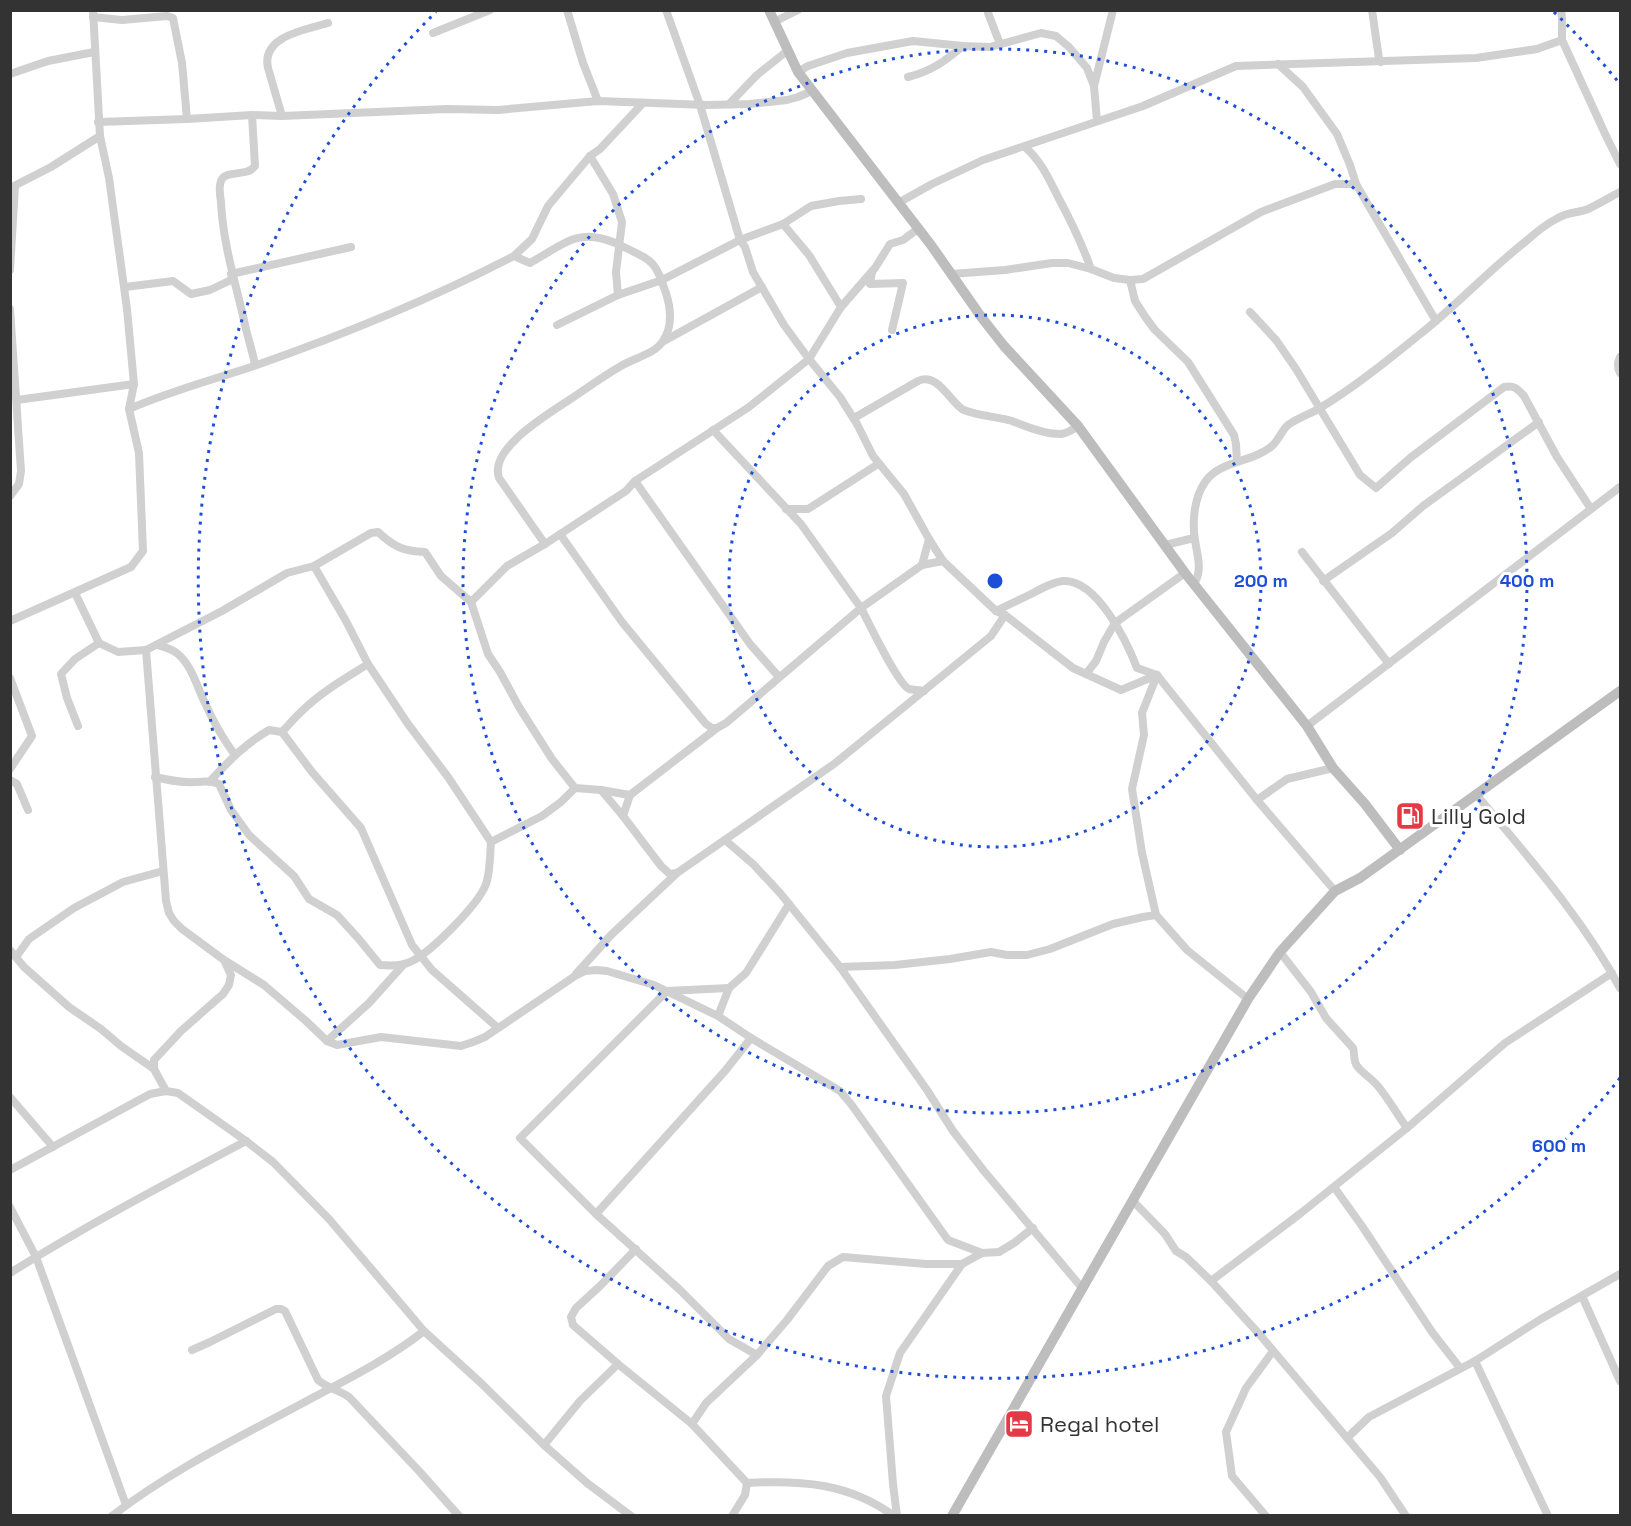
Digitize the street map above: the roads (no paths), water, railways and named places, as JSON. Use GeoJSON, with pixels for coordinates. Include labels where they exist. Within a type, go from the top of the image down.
{"type":"FeatureCollection","features":[{"type":"Feature","properties":{"kind":"main road"},"geometry":{"type":"LineString","coordinates":[[769,10],[798,72],[919,228],[969,301],[997,337],[1078,426],[1185,573],[1307,726],[1333,768],[1365,804],[1400,850]]}},
{"type":"Feature","properties":{"kind":"main road"},"geometry":{"type":"LineString","coordinates":[[952,1515],[1248,999],[1280,952],[1335,891],[1360,878],[1620,692]]}},
{"type":"Feature","properties":{"kind":"street"},"geometry":{"type":"LineString","coordinates":[[433,33],[490,10]]}},
{"type":"Feature","properties":{"kind":"street"},"geometry":{"type":"LineString","coordinates":[[567,10],[583,63],[598,101]]}},
{"type":"Feature","properties":{"kind":"street"},"geometry":{"type":"LineString","coordinates":[[666,10],[700,105],[740,240],[745,247],[753,272],[784,325],[854,418],[878,464],[904,494],[943,561],[996,611],[1005,615],[1072,668],[1121,690],[1157,675]]}},
{"type":"Feature","properties":{"kind":"street"},"geometry":{"type":"LineString","coordinates":[[774,22],[798,10]]}},
{"type":"Feature","properties":{"kind":"street"},"geometry":{"type":"LineString","coordinates":[[989,10],[988,13],[1000,44]]}},
{"type":"Feature","properties":{"kind":"street"},"geometry":{"type":"LineString","coordinates":[[1094,86],[1113,10]]}},
{"type":"Feature","properties":{"kind":"street"},"geometry":{"type":"LineString","coordinates":[[1372,10],[1381,62]]}},
{"type":"Feature","properties":{"kind":"street"},"geometry":{"type":"LineString","coordinates":[[1561,10],[1562,40],[1620,164]]}},
{"type":"Feature","properties":{"kind":"street"},"geometry":{"type":"LineString","coordinates":[[10,621],[131,567],[143,551],[139,453],[129,409],[134,384],[125,287],[109,178],[98,122],[93,14],[122,20],[167,16],[173,18],[182,63],[187,119]]}},
{"type":"Feature","properties":{"kind":"street"},"geometry":{"type":"LineString","coordinates":[[282,116],[266,60],[267,53],[276,42],[283,38],[327,23]]}},
{"type":"Feature","properties":{"kind":"street"},"geometry":{"type":"LineString","coordinates":[[798,72],[808,66],[847,54],[913,41],[990,47],[1041,33],[1056,36],[1069,46],[1087,68],[1094,86],[1097,121]]}},
{"type":"Feature","properties":{"kind":"street"},"geometry":{"type":"LineString","coordinates":[[898,203],[974,164],[1143,106],[1236,66],[1476,58],[1537,50],[1562,40]]}},
{"type":"Feature","properties":{"kind":"street"},"geometry":{"type":"LineString","coordinates":[[908,77],[923,74],[938,66],[963,46]]}},
{"type":"Feature","properties":{"kind":"street"},"geometry":{"type":"LineString","coordinates":[[729,104],[757,75],[787,51]]}},
{"type":"Feature","properties":{"kind":"street"},"geometry":{"type":"LineString","coordinates":[[10,74],[48,61],[94,52]]}},
{"type":"Feature","properties":{"kind":"street"},"geometry":{"type":"LineString","coordinates":[[1278,64],[1303,87],[1337,134],[1356,184],[1436,321]]}},
{"type":"Feature","properties":{"kind":"street"},"geometry":{"type":"LineString","coordinates":[[98,122],[447,109],[498,110],[598,101],[729,104],[787,100],[812,91]]}},
{"type":"Feature","properties":{"kind":"street"},"geometry":{"type":"LineString","coordinates":[[129,409],[372,322],[514,256],[532,239],[548,206],[590,156],[600,149],[643,103]]}},
{"type":"Feature","properties":{"kind":"street"},"geometry":{"type":"LineString","coordinates":[[252,115],[255,166],[250,171],[226,176],[220,182],[222,220],[232,276],[255,365]]}},
{"type":"Feature","properties":{"kind":"street"},"geometry":{"type":"LineString","coordinates":[[10,270],[13,187],[51,167],[100,136]]}},
{"type":"Feature","properties":{"kind":"street"},"geometry":{"type":"LineString","coordinates":[[1025,147],[1038,159],[1076,231],[1091,269]]}},
{"type":"Feature","properties":{"kind":"street"},"geometry":{"type":"LineString","coordinates":[[590,156],[613,194],[622,222],[616,272],[618,295]]}},
{"type":"Feature","properties":{"kind":"street"},"geometry":{"type":"LineString","coordinates":[[951,274],[1068,263],[1114,278],[1143,279],[1262,212],[1335,184],[1356,184]]}},
{"type":"Feature","properties":{"kind":"street"},"geometry":{"type":"LineString","coordinates":[[1194,584],[1199,573],[1194,538],[1194,516],[1199,494],[1204,483],[1212,474],[1228,465],[1269,449],[1289,424],[1320,408],[1356,383],[1436,321],[1501,261],[1549,224],[1567,214],[1590,208],[1620,192]]}},
{"type":"Feature","properties":{"kind":"street"},"geometry":{"type":"LineString","coordinates":[[557,325],[618,295],[662,280],[740,240],[783,224],[811,206],[861,199]]}},
{"type":"Feature","properties":{"kind":"street"},"geometry":{"type":"LineString","coordinates":[[783,224],[809,255],[841,306]]}},
{"type":"Feature","properties":{"kind":"street"},"geometry":{"type":"LineString","coordinates":[[471,602],[507,566],[626,491],[635,481],[749,407],[809,359],[841,306],[872,272],[890,244],[903,240],[919,228]]}},
{"type":"Feature","properties":{"kind":"street"},"geometry":{"type":"LineString","coordinates":[[514,256],[530,263],[574,238],[592,236],[619,244],[649,259],[657,268],[670,304],[668,332],[663,342]]}},
{"type":"Feature","properties":{"kind":"street"},"geometry":{"type":"LineString","coordinates":[[125,287],[173,280],[191,294],[210,290],[232,276],[351,247]]}},
{"type":"Feature","properties":{"kind":"street"},"geometry":{"type":"LineString","coordinates":[[872,272],[870,284],[903,283],[892,330]]}},
{"type":"Feature","properties":{"kind":"street"},"geometry":{"type":"LineString","coordinates":[[1130,280],[1135,301],[1146,318],[1188,362],[1234,435],[1237,462]]}},
{"type":"Feature","properties":{"kind":"street"},"geometry":{"type":"LineString","coordinates":[[545,544],[499,478],[498,464],[511,444],[532,425],[622,365],[657,348],[663,342],[762,287]]}},
{"type":"Feature","properties":{"kind":"street"},"geometry":{"type":"LineString","coordinates":[[10,309],[21,471],[19,484],[10,496]]}},
{"type":"Feature","properties":{"kind":"street"},"geometry":{"type":"LineString","coordinates":[[1250,312],[1276,340],[1320,408],[1356,470],[1364,480],[1376,488],[1410,458],[1504,387],[1511,386],[1518,388],[1524,396],[1557,457],[1591,508]]}},
{"type":"Feature","properties":{"kind":"street"},"geometry":{"type":"LineString","coordinates":[[1620,357],[1617,366],[1620,373]]}},
{"type":"Feature","properties":{"kind":"street"},"geometry":{"type":"LineString","coordinates":[[854,418],[926,378],[933,380],[965,411],[1063,434],[1078,426]]}},
{"type":"Feature","properties":{"kind":"street"},"geometry":{"type":"LineString","coordinates":[[17,400],[134,384]]}},
{"type":"Feature","properties":{"kind":"street"},"geometry":{"type":"LineString","coordinates":[[1323,581],[1392,533],[1423,506],[1539,422]]}},
{"type":"Feature","properties":{"kind":"street"},"geometry":{"type":"LineString","coordinates":[[713,430],[801,524],[861,608],[894,672],[902,682],[909,689],[924,691]]}},
{"type":"Feature","properties":{"kind":"street"},"geometry":{"type":"LineString","coordinates":[[801,524],[808,509],[878,464]]}},
{"type":"Feature","properties":{"kind":"street"},"geometry":{"type":"LineString","coordinates":[[635,481],[750,644],[780,677]]}},
{"type":"Feature","properties":{"kind":"street"},"geometry":{"type":"LineString","coordinates":[[1307,726],[1620,487]]}},
{"type":"Feature","properties":{"kind":"street"},"geometry":{"type":"LineString","coordinates":[[786,509],[808,509]]}},
{"type":"Feature","properties":{"kind":"street"},"geometry":{"type":"LineString","coordinates":[[75,593],[99,644],[118,652],[146,650],[222,611],[287,573],[314,566],[370,533],[378,532],[392,545],[425,552],[441,576],[471,602],[488,654],[541,741],[575,789]]}},
{"type":"Feature","properties":{"kind":"street"},"geometry":{"type":"LineString","coordinates":[[560,534],[622,622],[706,724],[717,728]]}},
{"type":"Feature","properties":{"kind":"street"},"geometry":{"type":"LineString","coordinates":[[1165,545],[1194,538]]}},
{"type":"Feature","properties":{"kind":"street"},"geometry":{"type":"LineString","coordinates":[[922,565],[929,539]]}},
{"type":"Feature","properties":{"kind":"street"},"geometry":{"type":"LineString","coordinates":[[1302,552],[1389,664]]}},
{"type":"Feature","properties":{"kind":"street"},"geometry":{"type":"LineString","coordinates":[[623,816],[630,795],[743,710],[861,608],[922,565],[943,561]]}},
{"type":"Feature","properties":{"kind":"street"},"geometry":{"type":"LineString","coordinates":[[155,777],[173,781],[211,780],[219,784],[231,810],[249,835],[294,876],[309,899],[337,915],[380,965],[404,964],[420,957],[447,933],[479,897],[486,884],[491,842],[368,664],[314,566]]}},
{"type":"Feature","properties":{"kind":"street"},"geometry":{"type":"LineString","coordinates":[[1086,674],[1096,661],[1115,623],[1185,573]]}},
{"type":"Feature","properties":{"kind":"street"},"geometry":{"type":"LineString","coordinates":[[996,611],[1051,584],[1064,581],[1082,585],[1102,605],[1115,623],[1137,668],[1157,675],[1257,800],[1335,891]]}},
{"type":"Feature","properties":{"kind":"street"},"geometry":{"type":"LineString","coordinates":[[575,976],[611,935],[677,873],[834,764],[991,636],[1005,615]]}},
{"type":"Feature","properties":{"kind":"street"},"geometry":{"type":"LineString","coordinates":[[78,726],[61,674],[75,659],[99,644]]}},
{"type":"Feature","properties":{"kind":"street"},"geometry":{"type":"LineString","coordinates":[[157,645],[178,654],[189,666],[226,745],[235,755]]}},
{"type":"Feature","properties":{"kind":"street"},"geometry":{"type":"LineString","coordinates":[[146,650],[155,777],[169,913],[182,929],[224,960],[264,985],[327,1041],[337,1045],[381,1037],[461,1046],[485,1037],[575,976],[585,971],[607,971],[654,985],[718,1016],[840,1091],[948,1240],[982,1253],[999,1252],[1033,1228]]}},
{"type":"Feature","properties":{"kind":"street"},"geometry":{"type":"LineString","coordinates":[[282,732],[312,702],[368,664]]}},
{"type":"Feature","properties":{"kind":"street"},"geometry":{"type":"LineString","coordinates":[[1157,675],[1142,713],[1144,735],[1132,789],[1142,853],[1156,915],[1187,950],[1248,999]]}},
{"type":"Feature","properties":{"kind":"street"},"geometry":{"type":"LineString","coordinates":[[10,678],[32,736],[10,769]]}},
{"type":"Feature","properties":{"kind":"street"},"geometry":{"type":"LineString","coordinates":[[211,780],[254,739],[269,730],[282,732],[312,772],[360,828],[412,945],[420,957],[498,1028]]}},
{"type":"Feature","properties":{"kind":"street"},"geometry":{"type":"LineString","coordinates":[[1257,800],[1287,779],[1333,768]]}},
{"type":"Feature","properties":{"kind":"street"},"geometry":{"type":"LineString","coordinates":[[10,780],[17,784],[28,810]]}},
{"type":"Feature","properties":{"kind":"street"},"geometry":{"type":"LineString","coordinates":[[491,842],[542,816],[575,789],[601,790],[630,795]]}},
{"type":"Feature","properties":{"kind":"street"},"geometry":{"type":"LineString","coordinates":[[601,790],[661,866],[670,874],[677,873]]}},
{"type":"Feature","properties":{"kind":"street"},"geometry":{"type":"LineString","coordinates":[[1476,794],[1573,914],[1612,972],[1620,988]]}},
{"type":"Feature","properties":{"kind":"street"},"geometry":{"type":"LineString","coordinates":[[725,840],[753,864],[840,967],[927,1090],[953,1131],[1082,1288]]}},
{"type":"Feature","properties":{"kind":"street"},"geometry":{"type":"LineString","coordinates":[[164,871],[123,882],[74,908],[13,953],[24,967],[69,1007],[154,1069],[166,1091]]}},
{"type":"Feature","properties":{"kind":"street"},"geometry":{"type":"LineString","coordinates":[[718,1016],[729,988],[746,973],[789,904]]}},
{"type":"Feature","properties":{"kind":"street"},"geometry":{"type":"LineString","coordinates":[[840,967],[895,965],[991,952],[1027,955],[1050,949],[1113,924],[1156,915]]}},
{"type":"Feature","properties":{"kind":"street"},"geometry":{"type":"LineString","coordinates":[[1280,952],[1311,992],[1326,1018],[1353,1048],[1357,1066],[1379,1086],[1407,1128]]}},
{"type":"Feature","properties":{"kind":"street"},"geometry":{"type":"LineString","coordinates":[[154,1069],[154,1060],[181,1031],[223,994],[229,985],[231,975],[224,960]]}},
{"type":"Feature","properties":{"kind":"street"},"geometry":{"type":"LineString","coordinates":[[327,1041],[369,1003],[404,964]]}},
{"type":"Feature","properties":{"kind":"street"},"geometry":{"type":"LineString","coordinates":[[1211,1281],[1407,1128],[1505,1043],[1612,972]]}},
{"type":"Feature","properties":{"kind":"street"},"geometry":{"type":"LineString","coordinates":[[729,988],[668,991],[520,1138],[596,1214],[636,1249],[729,1339],[757,1355]]}},
{"type":"Feature","properties":{"kind":"street"},"geometry":{"type":"LineString","coordinates":[[596,1214],[725,1071],[751,1038]]}},
{"type":"Feature","properties":{"kind":"street"},"geometry":{"type":"LineString","coordinates":[[10,1170],[150,1094],[166,1091],[178,1093],[273,1162],[329,1219],[424,1330],[544,1445],[587,1483],[632,1515]]}},
{"type":"Feature","properties":{"kind":"street"},"geometry":{"type":"LineString","coordinates":[[10,1097],[53,1147]]}},
{"type":"Feature","properties":{"kind":"street"},"geometry":{"type":"LineString","coordinates":[[10,1273],[246,1141]]}},
{"type":"Feature","properties":{"kind":"street"},"geometry":{"type":"LineString","coordinates":[[1334,1187],[1432,1332],[1460,1368]]}},
{"type":"Feature","properties":{"kind":"street"},"geometry":{"type":"LineString","coordinates":[[1133,1201],[1165,1234],[1176,1251],[1186,1257],[1211,1281],[1273,1351],[1380,1477],[1406,1515]]}},
{"type":"Feature","properties":{"kind":"street"},"geometry":{"type":"LineString","coordinates":[[10,1207],[36,1257],[126,1505]]}},
{"type":"Feature","properties":{"kind":"street"},"geometry":{"type":"LineString","coordinates":[[636,1249],[576,1308],[571,1317],[573,1325],[692,1424],[747,1483],[746,1495],[732,1515]]}},
{"type":"Feature","properties":{"kind":"street"},"geometry":{"type":"LineString","coordinates":[[896,1515],[886,1396],[900,1353],[962,1264],[982,1253]]}},
{"type":"Feature","properties":{"kind":"street"},"geometry":{"type":"LineString","coordinates":[[692,1424],[706,1403],[757,1355],[828,1266],[843,1257],[926,1264],[962,1264]]}},
{"type":"Feature","properties":{"kind":"street"},"geometry":{"type":"LineString","coordinates":[[1347,1438],[1369,1417],[1474,1361],[1620,1274]]}},
{"type":"Feature","properties":{"kind":"street"},"geometry":{"type":"LineString","coordinates":[[1582,1296],[1620,1381]]}},
{"type":"Feature","properties":{"kind":"street"},"geometry":{"type":"LineString","coordinates":[[192,1350],[276,1309],[285,1311],[318,1380],[349,1397],[459,1515]]}},
{"type":"Feature","properties":{"kind":"street"},"geometry":{"type":"LineString","coordinates":[[112,1515],[201,1458],[332,1388],[408,1343],[424,1330]]}},
{"type":"Feature","properties":{"kind":"street"},"geometry":{"type":"LineString","coordinates":[[1266,1515],[1232,1476],[1226,1432],[1246,1388],[1273,1351]]}},
{"type":"Feature","properties":{"kind":"street"},"geometry":{"type":"LineString","coordinates":[[1474,1361],[1548,1515]]}},
{"type":"Feature","properties":{"kind":"street"},"geometry":{"type":"LineString","coordinates":[[544,1445],[580,1401],[618,1364]]}},
{"type":"Feature","properties":{"kind":"street"},"geometry":{"type":"LineString","coordinates":[[747,1483],[781,1481],[842,1489],[877,1503],[896,1515]]}},
{"type":"Feature","properties":{"kind":"place","name":"Lilly Gold"},"geometry":{"type":"Point","coordinates":[1410,816]}},
{"type":"Feature","properties":{"kind":"place","name":"Regal hotel"},"geometry":{"type":"Point","coordinates":[1019,1424]}}]}
